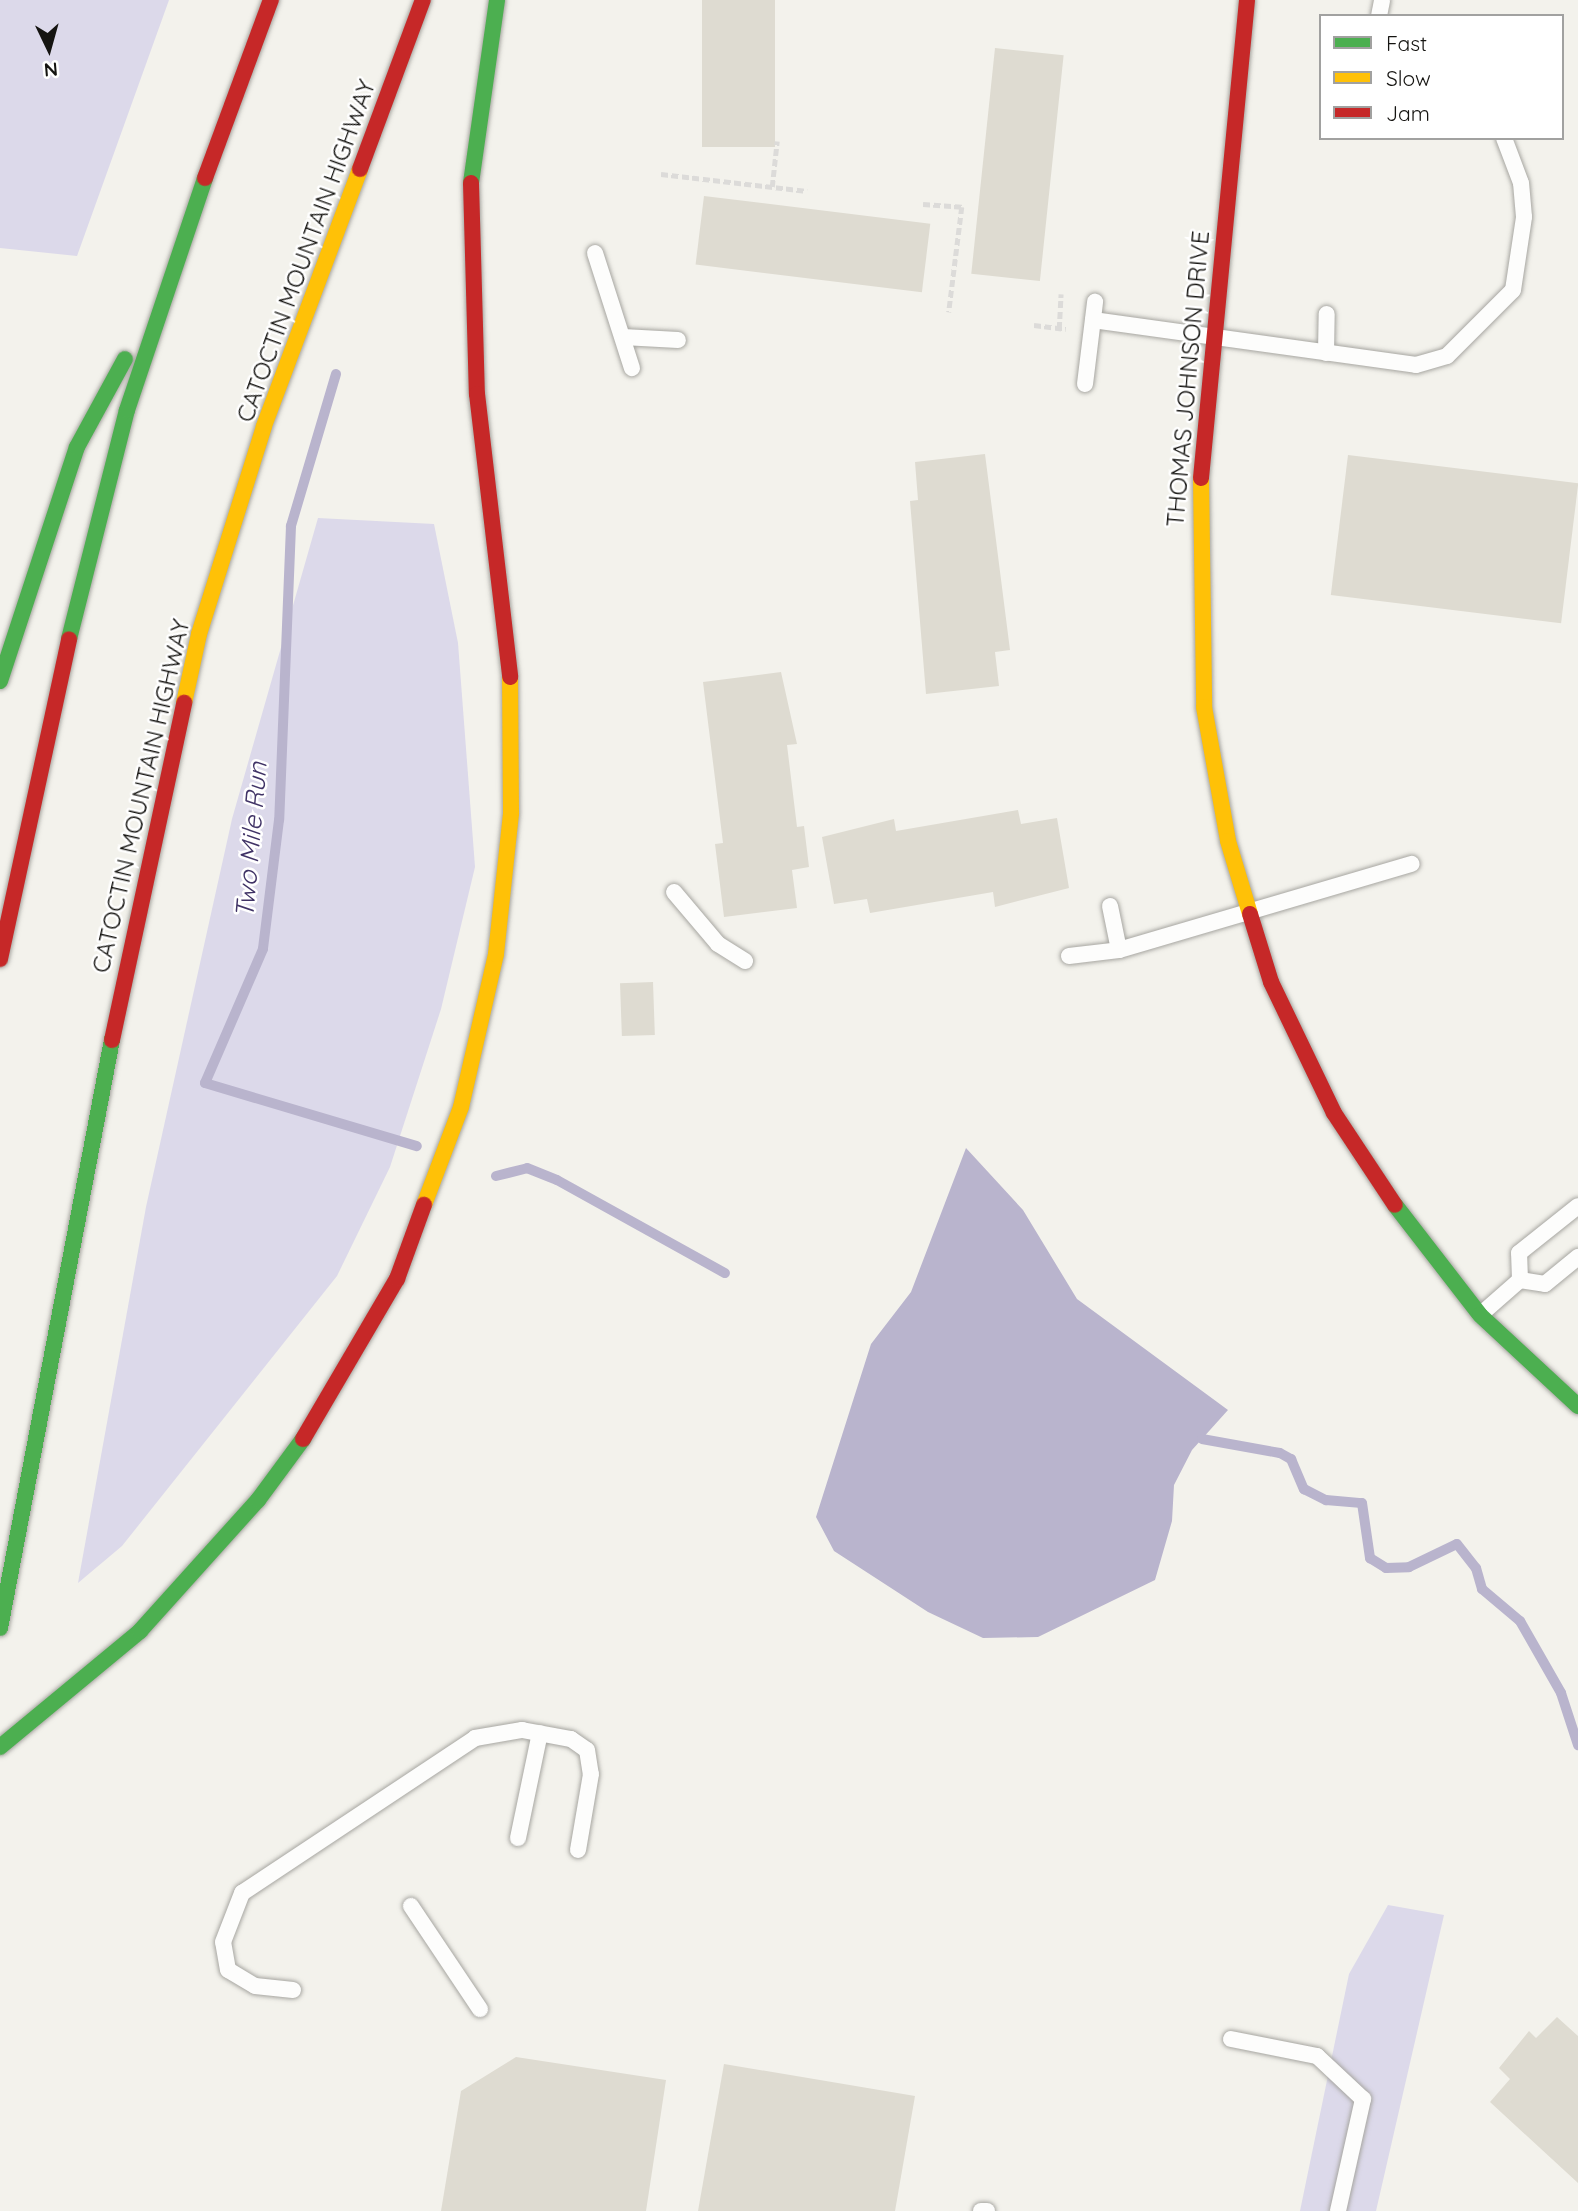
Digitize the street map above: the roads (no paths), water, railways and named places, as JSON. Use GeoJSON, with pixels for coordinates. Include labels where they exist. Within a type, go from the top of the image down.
{"type":"FeatureCollection","features":[{"type":"Feature","properties":{"kind":"main road"},"geometry":{"type":"LineString","coordinates":[[0,959],[85,575],[166,283],[271,0]]}},
{"type":"Feature","properties":{"kind":"main road","name":"CATOCTIN MOUNTAIN HIGHWAY"},"geometry":{"type":"LineString","coordinates":[[0,1628],[92,1136],[199,634],[264,426],[423,0]]}},
{"type":"Feature","properties":{"kind":"main road"},"geometry":{"type":"LineString","coordinates":[[0,1747],[140,1632],[258,1500],[310,1430],[397,1279],[461,1107],[496,954],[511,813],[510,666],[477,394],[469,219],[474,132],[497,0]]}},
{"type":"Feature","properties":{"kind":"main road","name":"THOMAS JOHNSON DRIVE"},"geometry":{"type":"LineString","coordinates":[[1247,0],[1212,339],[1197,521],[1199,651],[1215,777],[1247,912],[1271,982],[1334,1113],[1417,1239],[1480,1315],[1578,1406]]}},
{"type":"Feature","properties":{"kind":"main road"},"geometry":{"type":"LineString","coordinates":[[0,681],[77,447],[166,283]]}},
{"type":"Feature","properties":{"kind":"lane"},"geometry":{"type":"LineString","coordinates":[[1093,320],[1212,339],[1416,365],[1447,356],[1513,290],[1524,217],[1521,183],[1505,140]]}},
{"type":"Feature","properties":{"kind":"lane"},"geometry":{"type":"LineString","coordinates":[[595,253],[632,368]]}},
{"type":"Feature","properties":{"kind":"lane"},"geometry":{"type":"LineString","coordinates":[[1085,384],[1095,302]]}},
{"type":"Feature","properties":{"kind":"lane"},"geometry":{"type":"LineString","coordinates":[[1326,353],[1327,314]]}},
{"type":"Feature","properties":{"kind":"lane"},"geometry":{"type":"LineString","coordinates":[[623,337],[678,340]]}},
{"type":"Feature","properties":{"kind":"lane"},"geometry":{"type":"LineString","coordinates":[[1069,956],[1119,950],[1412,864]]}},
{"type":"Feature","properties":{"kind":"lane"},"geometry":{"type":"LineString","coordinates":[[674,892],[718,944],[745,961]]}},
{"type":"Feature","properties":{"kind":"lane"},"geometry":{"type":"LineString","coordinates":[[1110,906],[1119,950]]}},
{"type":"Feature","properties":{"kind":"lane"},"geometry":{"type":"LineString","coordinates":[[1520,1280],[1519,1254],[1578,1206]]}},
{"type":"Feature","properties":{"kind":"lane"},"geometry":{"type":"LineString","coordinates":[[1520,1280],[1545,1284],[1578,1257]]}},
{"type":"Feature","properties":{"kind":"lane"},"geometry":{"type":"LineString","coordinates":[[1480,1315],[1520,1280]]}},
{"type":"Feature","properties":{"kind":"lane"},"geometry":{"type":"LineString","coordinates":[[518,1838],[540,1733]]}},
{"type":"Feature","properties":{"kind":"lane"},"geometry":{"type":"LineString","coordinates":[[293,1990],[255,1986],[228,1970],[223,1941],[242,1894],[475,1738],[540,1733],[587,1750],[590,1774],[579,1850]]}},
{"type":"Feature","properties":{"kind":"lane"},"geometry":{"type":"LineString","coordinates":[[411,1906],[480,2009]]}},
{"type":"Feature","properties":{"kind":"lane"},"geometry":{"type":"LineString","coordinates":[[1231,2039],[1317,2056],[1363,2099],[1338,2211]]}},
{"type":"Feature","properties":{"kind":"lane"},"geometry":{"type":"LineString","coordinates":[[981,2211],[987,2211]]}},
{"type":"Feature","properties":{"kind":"waterway","name":"Two Mile Run"},"geometry":{"type":"LineString","coordinates":[[336,374],[291,526],[279,820],[263,949],[205,1083],[417,1146]]}},
{"type":"Feature","properties":{"kind":"waterway","name":"Two Mile Run"},"geometry":{"type":"LineString","coordinates":[[496,1176],[527,1168],[557,1180],[725,1273]]}},
{"type":"Feature","properties":{"kind":"waterway"},"geometry":{"type":"LineString","coordinates":[[1202,1439],[1280,1453],[1291,1459],[1304,1489],[1326,1500],[1362,1503],[1370,1558],[1386,1568],[1409,1567],[1457,1544],[1476,1568],[1482,1589],[1520,1621],[1561,1693],[1578,1745]]}}]}
